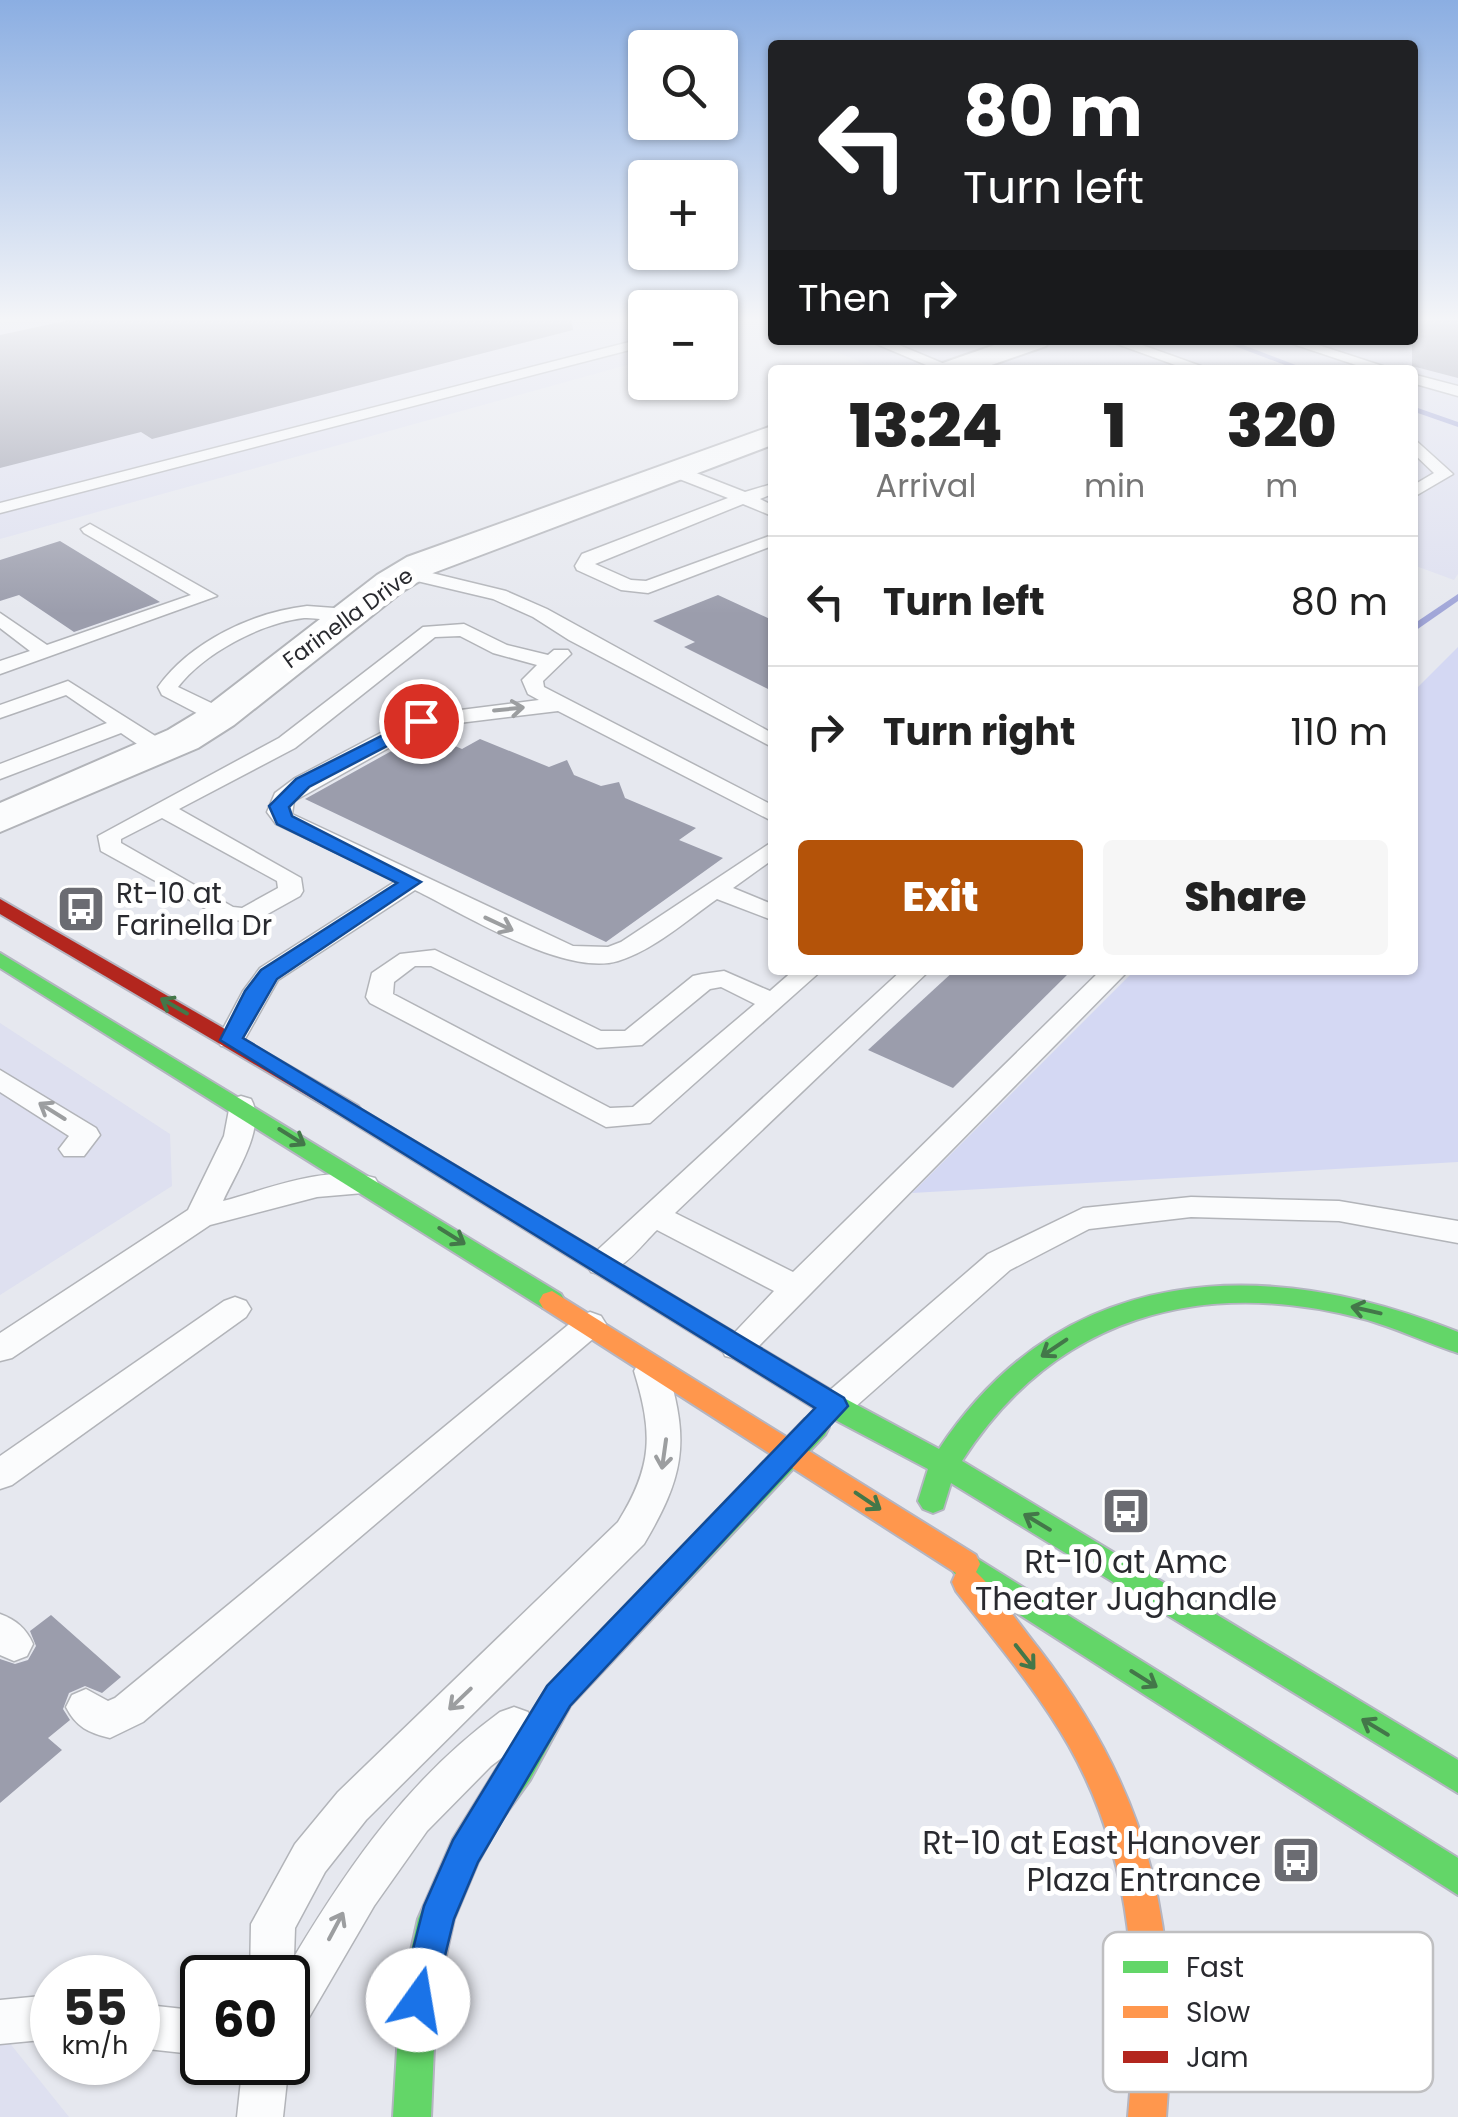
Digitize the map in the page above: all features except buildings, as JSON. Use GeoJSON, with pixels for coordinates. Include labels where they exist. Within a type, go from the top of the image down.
{"type":"FeatureCollection","features":[{"type":"Feature","properties":{"kind":"main road"},"geometry":{"type":"LineString","coordinates":[[0,904],[834,1406],[945,1465],[1458,1778]]}},
{"type":"Feature","properties":{"kind":"main road"},"geometry":{"type":"LineString","coordinates":[[0,958],[369,1184],[792,1451],[1451,1878]]}},
{"type":"Feature","properties":{"kind":"main road"},"geometry":{"type":"LineString","coordinates":[[1151,1932],[1130,1838],[1093,1756],[1045,1683],[944,1552],[932,1519],[934,1492],[945,1465],[962,1437],[1042,1355],[1085,1327],[1144,1305],[1248,1294],[1330,1302],[1390,1316],[1458,1343]]}},
{"type":"Feature","properties":{"kind":"main road"},"geometry":{"type":"LineString","coordinates":[[412,2117],[418,2000],[436,1919],[465,1852],[559,1696],[834,1406]]}},
{"type":"Feature","properties":{"kind":"main road"},"geometry":{"type":"LineString","coordinates":[[1147,2117],[1150,2092]]}},
{"type":"Feature","properties":{"kind":"street","name":"Farinella Drive"},"geometry":{"type":"LineString","coordinates":[[0,819],[160,749],[220,716],[408,572],[460,547],[768,436]]}},
{"type":"Feature","properties":{"kind":"lane"},"geometry":{"type":"LineString","coordinates":[[0,508],[354,417]]}},
{"type":"Feature","properties":{"kind":"lane"},"geometry":{"type":"LineString","coordinates":[[1418,448],[1445,474],[1418,489]]}},
{"type":"Feature","properties":{"kind":"lane"},"geometry":{"type":"LineString","coordinates":[[675,471],[768,509]]}},
{"type":"Feature","properties":{"kind":"lane"},"geometry":{"type":"LineString","coordinates":[[768,490],[589,558],[584,566],[628,586],[648,587],[768,542]]}},
{"type":"Feature","properties":{"kind":"lane"},"geometry":{"type":"LineString","coordinates":[[0,668],[207,596],[90,529]]}},
{"type":"Feature","properties":{"kind":"lane"},"geometry":{"type":"LineString","coordinates":[[408,572],[500,595],[540,613],[582,640],[768,739]]}},
{"type":"Feature","properties":{"kind":"lane"},"geometry":{"type":"LineString","coordinates":[[220,716],[172,695],[168,686],[175,674],[217,645],[292,614],[348,615]]}},
{"type":"Feature","properties":{"kind":"lane"},"geometry":{"type":"LineString","coordinates":[[0,619],[44,652]]}},
{"type":"Feature","properties":{"kind":"lane"},"geometry":{"type":"LineString","coordinates":[[162,809],[289,878],[291,891],[246,916],[226,913],[110,846],[110,836],[288,743],[430,631],[464,630],[500,648],[550,662]]}},
{"type":"Feature","properties":{"kind":"lane"},"geometry":{"type":"LineString","coordinates":[[582,640],[536,674],[532,686],[768,812]]}},
{"type":"Feature","properties":{"kind":"lane"},"geometry":{"type":"LineString","coordinates":[[0,712],[68,687],[160,749]]}},
{"type":"Feature","properties":{"kind":"lane"},"geometry":{"type":"LineString","coordinates":[[561,704],[421,721],[303,783],[283,798],[279,806],[284,820],[547,946],[589,956],[630,947],[768,852]]}},
{"type":"Feature","properties":{"kind":"lane"},"geometry":{"type":"LineString","coordinates":[[0,772],[124,724]]}},
{"type":"Feature","properties":{"kind":"lane"},"geometry":{"type":"LineString","coordinates":[[231,1040],[269,974],[411,882]]}},
{"type":"Feature","properties":{"kind":"lane"},"geometry":{"type":"LineString","coordinates":[[715,889],[768,911]]}},
{"type":"Feature","properties":{"kind":"lane"},"geometry":{"type":"LineString","coordinates":[[772,1002],[724,980],[702,982],[632,1040],[597,1040],[435,958],[408,960],[394,969],[381,979],[379,997],[606,1118],[640,1116],[772,1002],[803,975]]}},
{"type":"Feature","properties":{"kind":"lane"},"geometry":{"type":"LineString","coordinates":[[602,1264],[912,975]]}},
{"type":"Feature","properties":{"kind":"lane"},"geometry":{"type":"LineString","coordinates":[[736,1346],[1111,975]]}},
{"type":"Feature","properties":{"kind":"lane"},"geometry":{"type":"LineString","coordinates":[[0,1079],[81,1130],[86,1135],[84,1141],[74,1150]]}},
{"type":"Feature","properties":{"kind":"lane"},"geometry":{"type":"LineString","coordinates":[[200,1218],[238,1136],[241,1105]]}},
{"type":"Feature","properties":{"kind":"lane"},"geometry":{"type":"LineString","coordinates":[[0,1350],[200,1218],[316,1187],[369,1184]]}},
{"type":"Feature","properties":{"kind":"lane"},"geometry":{"type":"LineString","coordinates":[[834,1406],[999,1262],[1083,1218],[1191,1207],[1339,1211],[1458,1232]]}},
{"type":"Feature","properties":{"kind":"lane"},"geometry":{"type":"LineString","coordinates":[[654,1216],[796,1288]]}},
{"type":"Feature","properties":{"kind":"lane"},"geometry":{"type":"LineString","coordinates":[[0,1475],[234,1309]]}},
{"type":"Feature","properties":{"kind":"lane"},"geometry":{"type":"LineString","coordinates":[[86,1707],[98,1717],[110,1720],[129,1710],[590,1324]]}},
{"type":"Feature","properties":{"kind":"lane"},"geometry":{"type":"LineString","coordinates":[[272,1955],[273,1924],[310,1858],[341,1819],[631,1533],[647,1508],[666,1460],[667,1420],[647,1360]]}},
{"type":"Feature","properties":{"kind":"lane"},"geometry":{"type":"LineString","coordinates":[[310,1971],[353,1894],[388,1844],[474,1752],[559,1696]]}},
{"type":"Feature","properties":{"kind":"lane"},"geometry":{"type":"LineString","coordinates":[[0,2022],[30,2019]]}},
{"type":"Feature","properties":{"kind":"lane"},"geometry":{"type":"LineString","coordinates":[[260,2117],[263,2085]]}},
{"type":"Feature","properties":{"kind":"shaded area"},"geometry":{"type":"Polygon","coordinates":[[[0,417],[440,417],[0,539],[0,417]]]}},
{"type":"Feature","properties":{"kind":"shaded area"},"geometry":{"type":"Polygon","coordinates":[[[1418,417],[1458,417],[1458,574],[1454,580],[1418,567],[1418,417]]]}},
{"type":"Feature","properties":{"kind":"shaded area"},"geometry":{"type":"Polygon","coordinates":[[[1458,647],[1458,1162],[912,1193],[1130,975],[1418,975],[1418,687],[1458,647]]]}},
{"type":"Feature","properties":{"kind":"shaded area"},"geometry":{"type":"Polygon","coordinates":[[[0,1023],[170,1134],[172,1186],[0,1295],[0,1023]]]}},
{"type":"Feature","properties":{"kind":"shaded area"},"geometry":{"type":"Polygon","coordinates":[[[0,2031],[30,2068],[30,2085],[43,2085],[69,2117],[0,2117],[0,2031]]]}},
{"type":"Feature","properties":{"kind":"waterway"},"geometry":{"type":"LineString","coordinates":[[1436,417],[1458,425]]}},
{"type":"Feature","properties":{"kind":"waterway"},"geometry":{"type":"LineString","coordinates":[[1418,626],[1458,597]]}},
{"type":"Feature","properties":{"kind":"traffic: fast"},"geometry":{"type":"LineString","coordinates":[[0,959],[552,1301]]}},
{"type":"Feature","properties":{"kind":"traffic: fast"},"geometry":{"type":"LineString","coordinates":[[350,1111],[834,1406],[945,1465],[1458,1778]]}},
{"type":"Feature","properties":{"kind":"traffic: fast"},"geometry":{"type":"LineString","coordinates":[[933,1501],[948,1458],[1006,1390],[1062,1341],[1118,1313],[1165,1300],[1215,1293],[1265,1294],[1316,1299],[1365,1310],[1458,1343]]}},
{"type":"Feature","properties":{"kind":"traffic: fast"},"geometry":{"type":"LineString","coordinates":[[412,2117],[418,2000],[436,1919],[465,1851],[490,1808],[518,1769],[559,1696],[815,1427]]}},
{"type":"Feature","properties":{"kind":"traffic: fast"},"geometry":{"type":"LineString","coordinates":[[965,1564],[1458,1878]]}},
{"type":"Feature","properties":{"kind":"traffic: slow"},"geometry":{"type":"LineString","coordinates":[[552,1301],[965,1564]]}},
{"type":"Feature","properties":{"kind":"traffic: slow"},"geometry":{"type":"LineString","coordinates":[[967,1582],[1068,1715],[1104,1780],[1123,1826],[1147,1932]]}},
{"type":"Feature","properties":{"kind":"traffic: slow"},"geometry":{"type":"LineString","coordinates":[[1147,2117],[1149,2092]]}},
{"type":"Feature","properties":{"kind":"traffic: jam"},"geometry":{"type":"LineString","coordinates":[[0,905],[350,1111]]}},
{"type":"Feature","properties":{"kind":"place","name":"Rt-10 at Farinella Dr"},"geometry":{"type":"Point","coordinates":[81,909]}},
{"type":"Feature","properties":{"kind":"place","name":"Rt-10 at Amc Theater Jughandle"},"geometry":{"type":"Point","coordinates":[1126,1511]}},
{"type":"Feature","properties":{"kind":"place","name":"Rt-10 at East Hanover Plaza Entrance"},"geometry":{"type":"Point","coordinates":[1296,1860]}},
{"type":"Feature","properties":{"kind":"route"},"geometry":{"type":"LineString","coordinates":[[418,2000],[436,1919],[465,1852],[559,1696],[834,1406],[231,1040],[269,974],[411,882],[284,820],[279,812],[283,798],[303,783],[421,721]]}}]}
